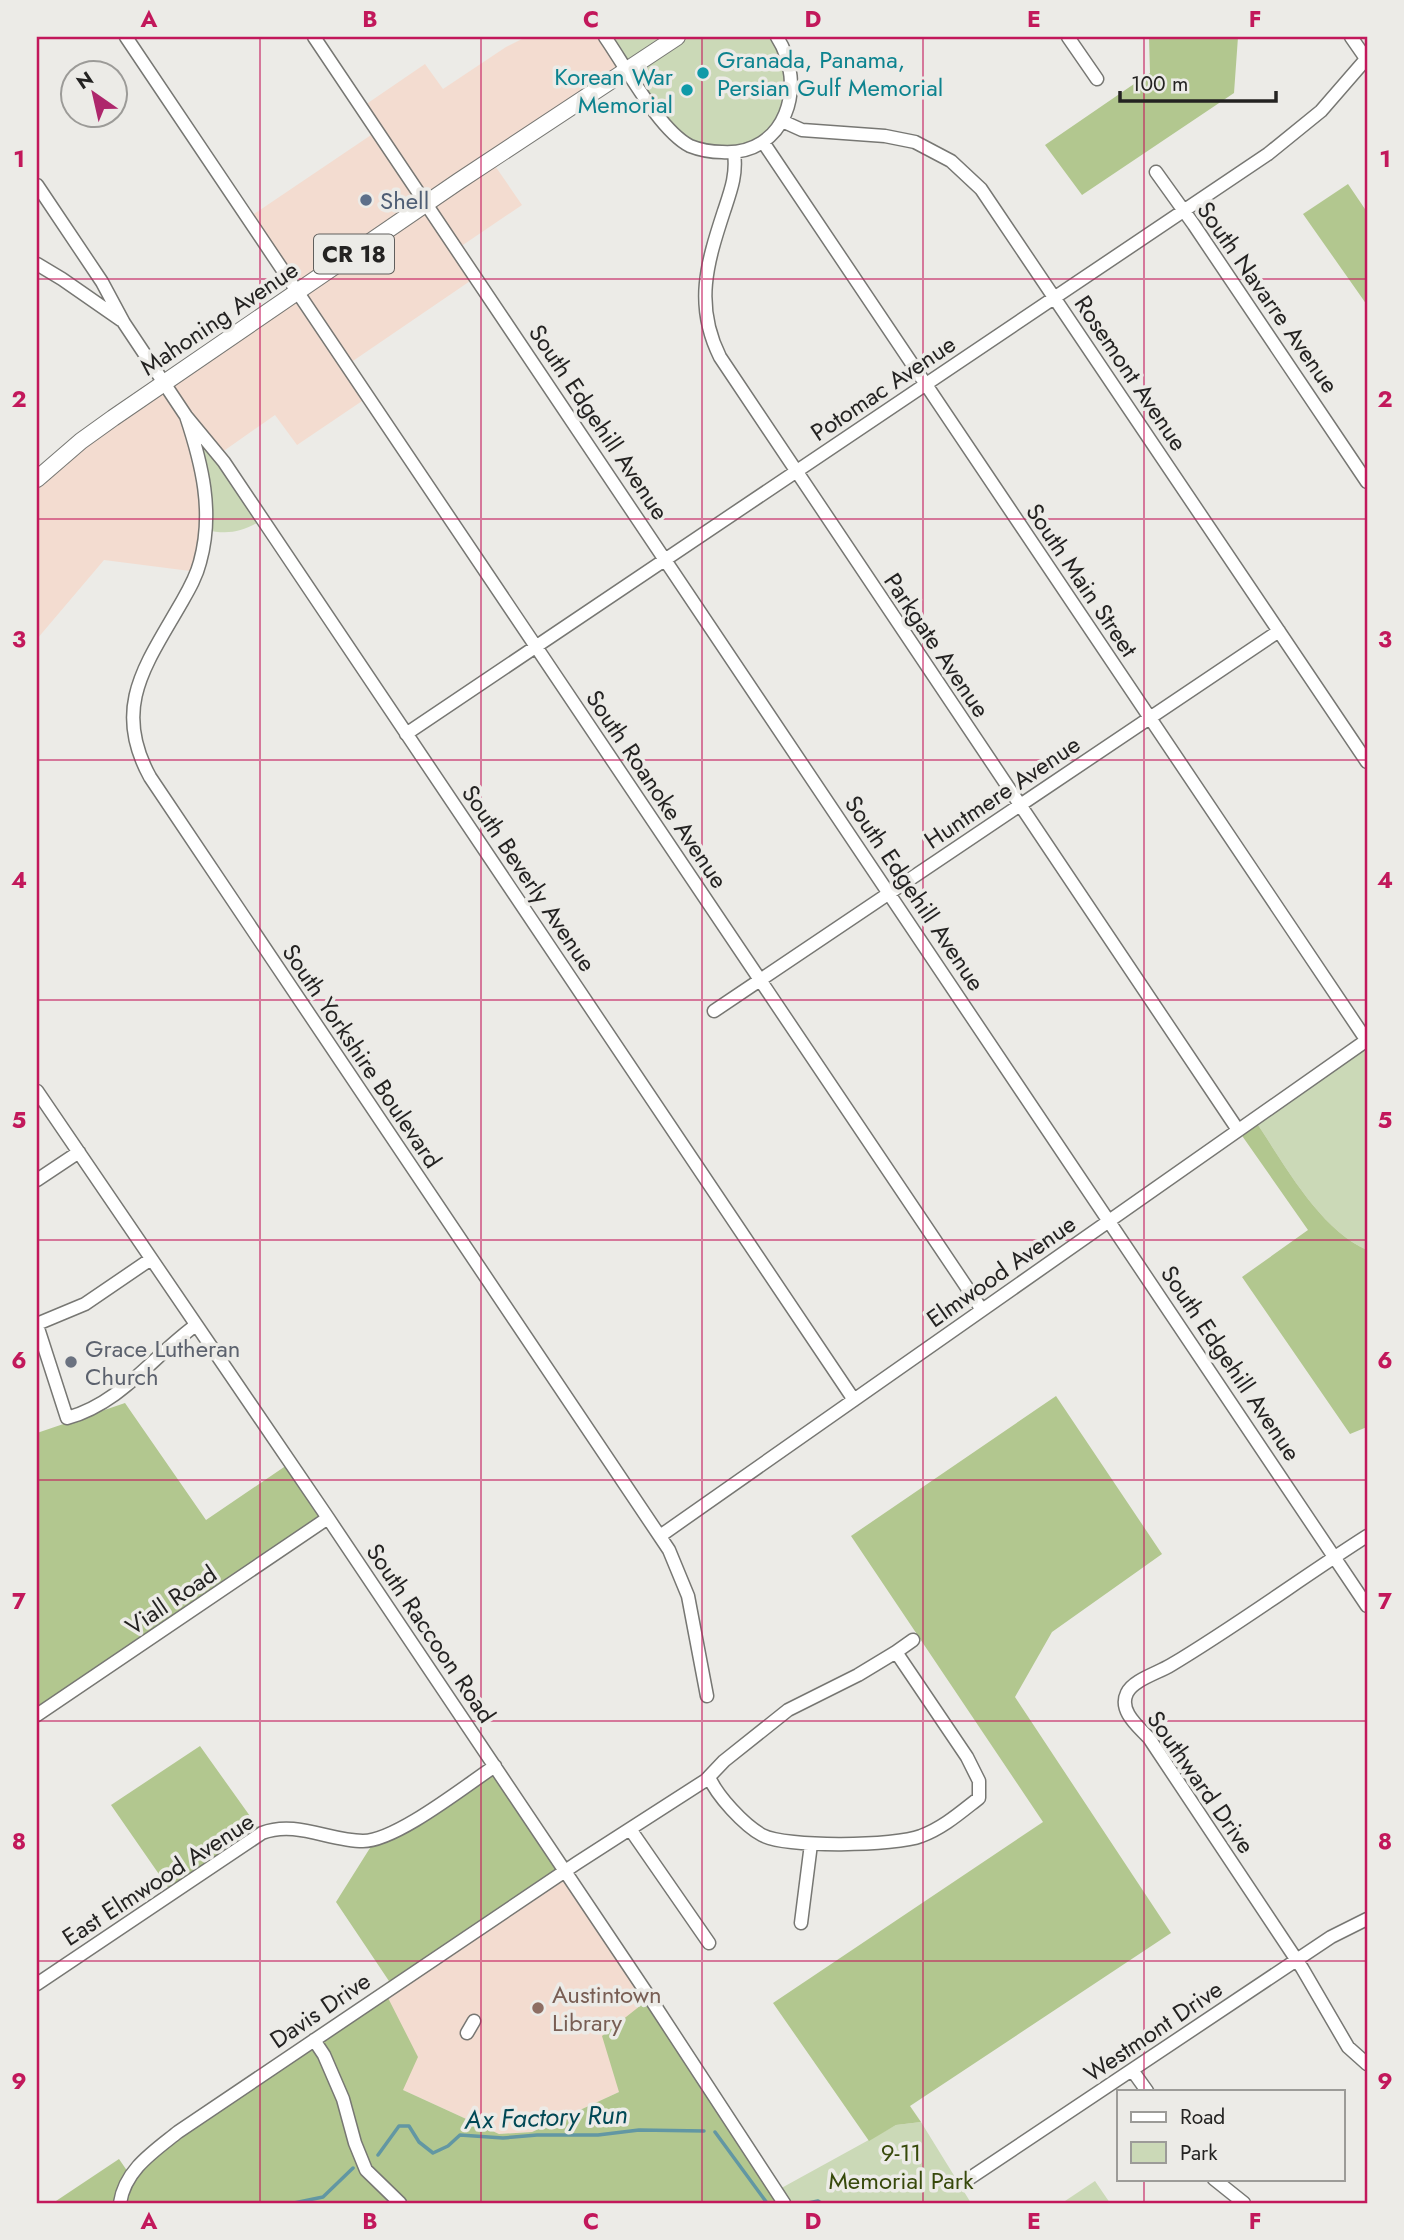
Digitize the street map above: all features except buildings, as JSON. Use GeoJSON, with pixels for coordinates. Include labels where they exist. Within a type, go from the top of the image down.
{"type":"FeatureCollection","features":[{"type":"Feature","properties":{"kind":"main road","name":"Mahoning Avenue"},"geometry":{"type":"LineString","coordinates":[[37,479],[81,441],[164,383],[677,37]]}},
{"type":"Feature","properties":{"kind":"street","name":"South Roanoke Avenue"},"geometry":{"type":"LineString","coordinates":[[126,37],[982,1310]]}},
{"type":"Feature","properties":{"kind":"street","name":"South Edgehill Avenue"},"geometry":{"type":"LineString","coordinates":[[314,37],[1367,1606]]}},
{"type":"Feature","properties":{"kind":"street"},"geometry":{"type":"LineString","coordinates":[[605,37],[677,137],[707,151],[734,153],[763,142],[782,121],[792,88],[792,77],[785,51],[777,37]]}},
{"type":"Feature","properties":{"kind":"street"},"geometry":{"type":"LineString","coordinates":[[1068,37],[1097,79]]}},
{"type":"Feature","properties":{"kind":"street"},"geometry":{"type":"LineString","coordinates":[[1351,37],[1367,59]]}},
{"type":"Feature","properties":{"kind":"street","name":"Potomac Avenue"},"geometry":{"type":"LineString","coordinates":[[406,734],[1299,131],[1321,111],[1367,59]]}},
{"type":"Feature","properties":{"kind":"street","name":"Rosemont Avenue"},"geometry":{"type":"LineString","coordinates":[[782,121],[802,130],[901,139],[935,151],[951,161],[981,188],[1367,762]]}},
{"type":"Feature","properties":{"kind":"street","name":"South Main Street"},"geometry":{"type":"LineString","coordinates":[[763,142],[1367,1040]]}},
{"type":"Feature","properties":{"kind":"street","name":"Parkgate Avenue"},"geometry":{"type":"LineString","coordinates":[[734,153],[735,176],[705,279],[707,321],[720,357],[1238,1130]]}},
{"type":"Feature","properties":{"kind":"street","name":"South Navarre Avenue"},"geometry":{"type":"LineString","coordinates":[[1156,172],[1367,482]]}},
{"type":"Feature","properties":{"kind":"street","name":"South Beverly Avenue"},"geometry":{"type":"LineString","coordinates":[[37,185],[186,416],[224,462],[854,1400]]}},
{"type":"Feature","properties":{"kind":"street"},"geometry":{"type":"LineString","coordinates":[[37,264],[124,323]]}},
{"type":"Feature","properties":{"kind":"street","name":"South Yorkshire Boulevard"},"geometry":{"type":"LineString","coordinates":[[186,416],[198,452],[205,486],[205,540],[194,580],[137,682],[131,715],[138,754],[165,800],[660,1536],[676,1563],[688,1596],[708,1696]]}},
{"type":"Feature","properties":{"kind":"street","name":"Huntmere Avenue"},"geometry":{"type":"LineString","coordinates":[[714,1011],[1279,631]]}},
{"type":"Feature","properties":{"kind":"street","name":"Elmwood Avenue"},"geometry":{"type":"LineString","coordinates":[[660,1536],[1367,1040]]}},
{"type":"Feature","properties":{"kind":"street","name":"South Raccoon Road"},"geometry":{"type":"LineString","coordinates":[[37,1091],[495,1766],[784,2203]]}},
{"type":"Feature","properties":{"kind":"street"},"geometry":{"type":"LineString","coordinates":[[37,1180],[79,1152]]}},
{"type":"Feature","properties":{"kind":"street"},"geometry":{"type":"LineString","coordinates":[[151,1259],[85,1304],[37,1325],[67,1418],[86,1412],[110,1399],[195,1325]]}},
{"type":"Feature","properties":{"kind":"street","name":"Viall Road"},"geometry":{"type":"LineString","coordinates":[[37,1715],[328,1518]]}},
{"type":"Feature","properties":{"kind":"street","name":"Southward Drive"},"geometry":{"type":"LineString","coordinates":[[1367,1536],[1175,1663],[1133,1685],[1125,1698],[1130,1717],[1149,1738],[1297,1961],[1348,2047],[1367,2064]]}},
{"type":"Feature","properties":{"kind":"street","name":"Davis Drive"},"geometry":{"type":"LineString","coordinates":[[120,2203],[122,2192],[140,2163],[178,2132],[709,1777],[724,1761],[788,1710],[858,1675],[913,1640]]}},
{"type":"Feature","properties":{"kind":"street"},"geometry":{"type":"LineString","coordinates":[[709,1777],[713,1787],[732,1810],[763,1836],[811,1844],[906,1841],[923,1836],[955,1818],[979,1798],[979,1782],[967,1757],[896,1652]]}},
{"type":"Feature","properties":{"kind":"street","name":"East Elmwood Avenue"},"geometry":{"type":"LineString","coordinates":[[37,1984],[262,1833],[272,1829],[290,1828],[351,1840],[375,1840],[395,1833],[495,1766]]}},
{"type":"Feature","properties":{"kind":"street"},"geometry":{"type":"LineString","coordinates":[[629,1829],[709,1943]]}},
{"type":"Feature","properties":{"kind":"street"},"geometry":{"type":"LineString","coordinates":[[801,1923],[811,1844]]}},
{"type":"Feature","properties":{"kind":"street","name":"Westmont Drive"},"geometry":{"type":"LineString","coordinates":[[964,2182],[1347,1928],[1367,1919]]}},
{"type":"Feature","properties":{"kind":"street"},"geometry":{"type":"LineString","coordinates":[[314,2040],[324,2055],[343,2099],[355,2143],[366,2170],[400,2203]]}},
{"type":"Feature","properties":{"kind":"street"},"geometry":{"type":"LineString","coordinates":[[1132,2070],[1146,2090]]}},
{"type":"Feature","properties":{"kind":"street"},"geometry":{"type":"LineString","coordinates":[[1215,2180],[1244,2203]]}},
{"type":"Feature","properties":{"kind":"shaded area"},"geometry":{"type":"Polygon","coordinates":[[[526,37],[605,37],[627,69],[491,160],[522,205],[457,249],[476,277],[347,365],[368,397],[297,445],[275,415],[218,455],[205,486],[198,572],[104,560],[37,639],[37,479],[297,292],[248,218],[377,131],[362,107],[425,64],[443,89],[506,47],[526,37]]]}},
{"type":"Feature","properties":{"kind":"shaded area"},"geometry":{"type":"Polygon","coordinates":[[[565,1872],[650,1998],[619,2092],[532,2132],[499,2134],[403,2090],[385,1992],[565,1872]]]}},
{"type":"Feature","properties":{"kind":"green space"},"geometry":{"type":"Polygon","coordinates":[[[605,37],[777,37],[792,88],[769,137],[734,153],[677,137],[605,37]]]}},
{"type":"Feature","properties":{"kind":"green space"},"geometry":{"type":"Polygon","coordinates":[[[1149,37],[1238,37],[1234,93],[1082,195],[1045,145],[1150,73],[1149,37]]]}},
{"type":"Feature","properties":{"kind":"green space"},"geometry":{"type":"Polygon","coordinates":[[[1348,184],[1367,212],[1367,305],[1303,214],[1348,184]]]}},
{"type":"Feature","properties":{"kind":"green space"},"geometry":{"type":"Polygon","coordinates":[[[186,416],[262,520],[235,531],[206,530],[186,416]]]}},
{"type":"Feature","properties":{"kind":"green space"},"geometry":{"type":"Polygon","coordinates":[[[1367,1040],[1367,1250],[1349,1240],[1333,1226],[1303,1193],[1254,1119],[1367,1040]]]}},
{"type":"Feature","properties":{"kind":"green space"},"geometry":{"type":"Polygon","coordinates":[[[1254,1119],[1303,1193],[1333,1226],[1349,1240],[1367,1250],[1367,1427],[1350,1434],[1242,1277],[1308,1230],[1238,1130],[1254,1119]]]}},
{"type":"Feature","properties":{"kind":"green space"},"geometry":{"type":"Polygon","coordinates":[[[1056,1396],[1162,1554],[1052,1632],[1015,1697],[1171,1933],[910,2106],[921,2122],[896,2125],[869,2141],[773,2003],[1043,1822],[851,1536],[1056,1396]]]}},
{"type":"Feature","properties":{"kind":"green space"},"geometry":{"type":"Polygon","coordinates":[[[125,1403],[206,1520],[290,1463],[328,1518],[37,1715],[37,1433],[125,1403]]]}},
{"type":"Feature","properties":{"kind":"green space"},"geometry":{"type":"Polygon","coordinates":[[[200,1746],[262,1833],[172,1893],[111,1805],[200,1746]]]}},
{"type":"Feature","properties":{"kind":"green space"},"geometry":{"type":"Polygon","coordinates":[[[495,1766],[565,1872],[393,1987],[336,1902],[375,1840],[495,1766]]]}},
{"type":"Feature","properties":{"kind":"green space"},"geometry":{"type":"Polygon","coordinates":[[[385,1992],[418,2057],[403,2090],[499,2134],[532,2132],[619,2092],[602,2036],[650,1998],[784,2203],[53,2203],[119,2159],[130,2175],[140,2163],[385,1992]]]}},
{"type":"Feature","properties":{"kind":"green space","name":"9-11 Memorial Park"},"geometry":{"type":"Polygon","coordinates":[[[921,2122],[971,2203],[784,2203],[776,2191],[896,2125],[921,2122]]]}},
{"type":"Feature","properties":{"kind":"green space"},"geometry":{"type":"Polygon","coordinates":[[[1095,2181],[1110,2203],[1062,2203],[1095,2181]]]}},
{"type":"Feature","properties":{"kind":"waterway","name":"Ax Factory Run"},"geometry":{"type":"LineString","coordinates":[[378,2155],[399,2126],[409,2126],[419,2142],[433,2153],[448,2146],[460,2135],[503,2138],[598,2135],[639,2130],[704,2131]]}},
{"type":"Feature","properties":{"kind":"waterway","name":"Ax Factory Run"},"geometry":{"type":"LineString","coordinates":[[715,2132],[767,2203]]}},
{"type":"Feature","properties":{"kind":"waterway","name":"Ax Factory Run"},"geometry":{"type":"LineString","coordinates":[[294,2203],[323,2197],[353,2168]]}},
{"type":"Feature","properties":{"kind":"waterway","name":"Ax Factory Run"},"geometry":{"type":"LineString","coordinates":[[808,2203],[821,2203]]}},
{"type":"Feature","properties":{"kind":"place","name":"Granada, Panama, Persian Gulf Memorial"},"geometry":{"type":"Point","coordinates":[703,73]}},
{"type":"Feature","properties":{"kind":"place","name":"Korean War Memorial"},"geometry":{"type":"Point","coordinates":[687,90]}},
{"type":"Feature","properties":{"kind":"place","name":"Shell"},"geometry":{"type":"Point","coordinates":[366,200]}},
{"type":"Feature","properties":{"kind":"place","name":"Grace Lutheran Church"},"geometry":{"type":"Point","coordinates":[71,1362]}},
{"type":"Feature","properties":{"kind":"place","name":"Austintown Library"},"geometry":{"type":"Point","coordinates":[538,2008]}}]}
